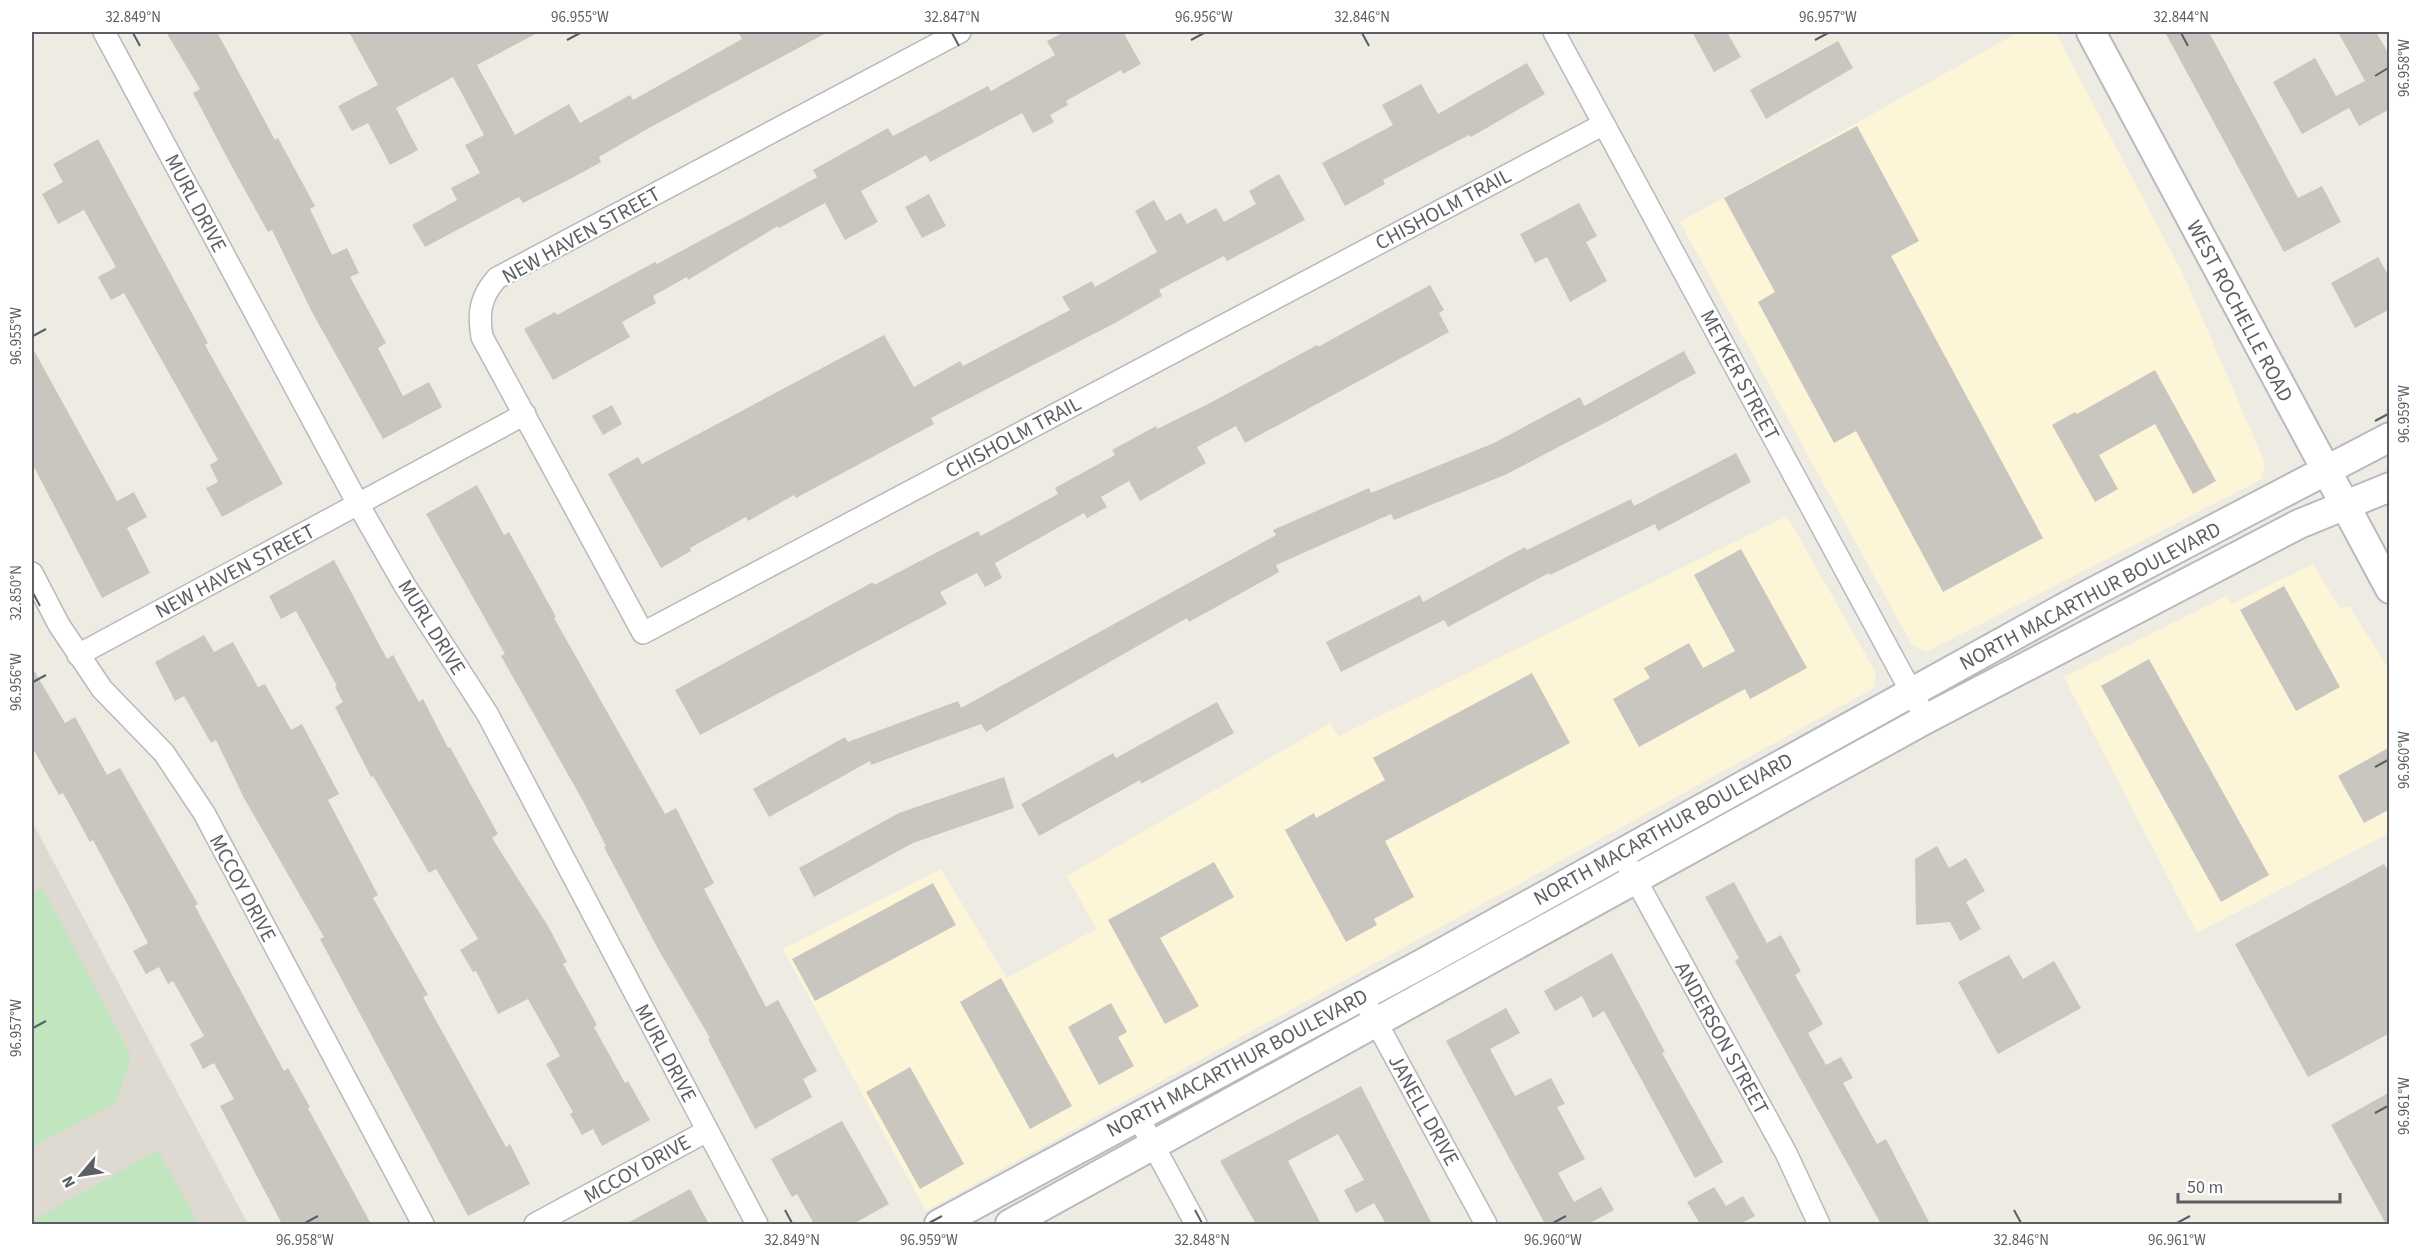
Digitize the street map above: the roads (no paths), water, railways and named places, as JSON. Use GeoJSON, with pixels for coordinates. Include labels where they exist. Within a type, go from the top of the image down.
{"type":"FeatureCollection","features":[{"type":"Feature","properties":{"kind":"main road","name":"WEST ROCHELLE ROAD"},"geometry":{"type":"LineString","coordinates":[[2091,32],[2390,589]]}},
{"type":"Feature","properties":{"kind":"main road","name":"NORTH MACARTHUR BOULEVARD"},"geometry":{"type":"LineString","coordinates":[[939,1224],[1362,996],[2080,599],[2390,437]]}},
{"type":"Feature","properties":{"kind":"main road","name":"NORTH MACARTHUR BOULEVARD"},"geometry":{"type":"LineString","coordinates":[[1010,1224],[1926,719],[2299,524],[2390,487]]}},
{"type":"Feature","properties":{"kind":"main road"},"geometry":{"type":"LineString","coordinates":[[1974,694],[2010,661],[2076,614],[2080,607],[2080,599]]}},
{"type":"Feature","properties":{"kind":"street","name":"MURL DRIVE"},"geometry":{"type":"LineString","coordinates":[[104,32],[358,504],[405,586],[488,715],[757,1224]]}},
{"type":"Feature","properties":{"kind":"street","name":"NEW HAVEN STREET"},"geometry":{"type":"LineString","coordinates":[[78,655],[525,414],[482,337],[479,316],[483,299],[497,278],[960,32]]}},
{"type":"Feature","properties":{"kind":"street","name":"METKER STREET"},"geometry":{"type":"LineString","coordinates":[[1554,32],[1926,719]]}},
{"type":"Feature","properties":{"kind":"street","name":"CHISHOLM TRAIL"},"geometry":{"type":"LineString","coordinates":[[525,414],[643,633],[1604,124]]}},
{"type":"Feature","properties":{"kind":"street","name":"MCCOY DRIVE"},"geometry":{"type":"LineString","coordinates":[[32,573],[78,655],[102,689],[164,753],[189,789],[423,1224]]}},
{"type":"Feature","properties":{"kind":"street","name":"ANDERSON STREET"},"geometry":{"type":"LineString","coordinates":[[1620,853],[1786,1153],[1820,1224]]}},
{"type":"Feature","properties":{"kind":"street","name":"JANELL DRIVE"},"geometry":{"type":"LineString","coordinates":[[1362,996],[1486,1224]]}},
{"type":"Feature","properties":{"kind":"street"},"geometry":{"type":"LineString","coordinates":[[1138,1117],[1196,1224]]}},
{"type":"Feature","properties":{"kind":"street","name":"MCCOY DRIVE"},"geometry":{"type":"LineString","coordinates":[[535,1224],[707,1131]]}}]}
